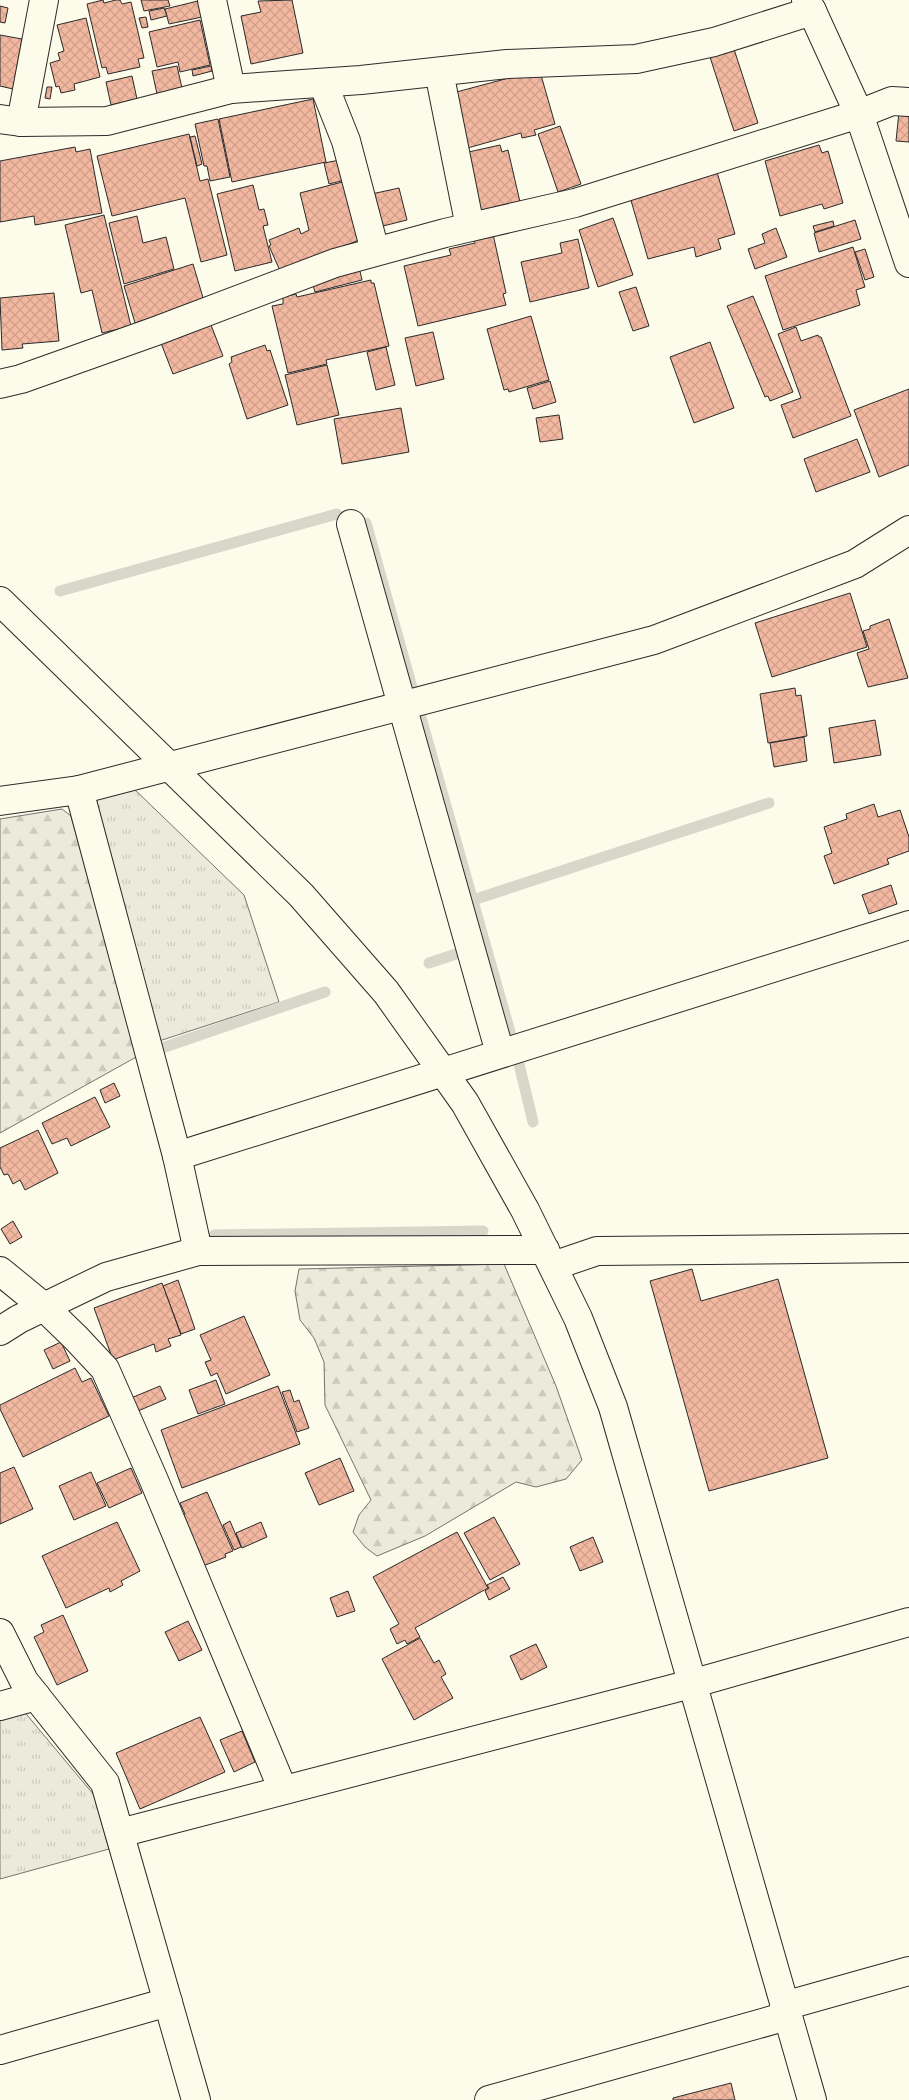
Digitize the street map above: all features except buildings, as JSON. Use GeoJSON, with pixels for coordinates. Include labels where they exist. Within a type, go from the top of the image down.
{"type":"FeatureCollection","features":[{"type":"Feature","properties":{"kind":"street"},"geometry":{"type":"LineString","coordinates":[[44,0],[10,121],[107,121],[232,90],[323,83],[507,64],[636,59],[714,42],[809,5],[859,114],[909,263]]}},
{"type":"Feature","properties":{"kind":"street"},"geometry":{"type":"LineString","coordinates":[[212,0],[232,90]]}},
{"type":"Feature","properties":{"kind":"street"},"geometry":{"type":"LineString","coordinates":[[438,72],[470,227]]}},
{"type":"Feature","properties":{"kind":"street"},"geometry":{"type":"LineString","coordinates":[[323,83],[346,141],[375,251]]}},
{"type":"Feature","properties":{"kind":"street"},"geometry":{"type":"LineString","coordinates":[[0,384],[30,376],[156,331],[335,263],[470,227],[575,203],[859,114],[892,101],[909,102]]}},
{"type":"Feature","properties":{"kind":"street"},"geometry":{"type":"LineString","coordinates":[[351,524],[500,1053]]}},
{"type":"Feature","properties":{"kind":"street"},"geometry":{"type":"LineString","coordinates":[[0,801],[79,790],[654,640],[855,564],[909,530]]}},
{"type":"Feature","properties":{"kind":"street"},"geometry":{"type":"LineString","coordinates":[[0,601],[301,895],[386,992],[465,1103],[549,1258],[578,1318],[613,1407],[812,2100]]}},
{"type":"Feature","properties":{"kind":"street"},"geometry":{"type":"LineString","coordinates":[[79,790],[177,1156],[198,1251]]}},
{"type":"Feature","properties":{"kind":"street"},"geometry":{"type":"LineString","coordinates":[[177,1156],[909,925]]}},
{"type":"Feature","properties":{"kind":"street"},"geometry":{"type":"LineString","coordinates":[[0,1331],[19,1319],[106,1277],[198,1251],[549,1258],[597,1251],[909,1248]]}},
{"type":"Feature","properties":{"kind":"street"},"geometry":{"type":"LineString","coordinates":[[0,1271],[44,1307],[105,1369],[153,1478],[283,1790]]}},
{"type":"Feature","properties":{"kind":"street"},"geometry":{"type":"LineString","coordinates":[[120,1832],[691,1684],[909,1622]]}},
{"type":"Feature","properties":{"kind":"street"},"geometry":{"type":"LineString","coordinates":[[0,1633],[24,1681],[105,1783],[196,2100]]}},
{"type":"Feature","properties":{"kind":"street"},"geometry":{"type":"LineString","coordinates":[[0,1706],[36,1696]]}},
{"type":"Feature","properties":{"kind":"street"},"geometry":{"type":"LineString","coordinates":[[489,2100],[786,2011],[909,1971]]}},
{"type":"Feature","properties":{"kind":"street"},"geometry":{"type":"LineString","coordinates":[[0,2050],[168,2002]]}},
{"type":"Feature","properties":{"kind":"green space"},"geometry":{"type":"Polygon","coordinates":[[[130,785],[244,895],[279,1002],[156,1042],[92,797],[130,785]]]}},
{"type":"Feature","properties":{"kind":"green space"},"geometry":{"type":"Polygon","coordinates":[[[62,809],[71,816],[138,1056],[0,1133],[0,819],[62,809]]]}},
{"type":"Feature","properties":{"kind":"green space"},"geometry":{"type":"Polygon","coordinates":[[[504,1264],[556,1386],[582,1460],[566,1479],[536,1487],[516,1482],[425,1536],[377,1556],[365,1547],[353,1532],[359,1515],[371,1500],[325,1405],[324,1362],[314,1338],[300,1320],[295,1291],[299,1269],[504,1264]]]}},
{"type":"Feature","properties":{"kind":"green space"},"geometry":{"type":"Polygon","coordinates":[[[22,1709],[94,1795],[109,1849],[0,1879],[0,1715],[22,1709]]]}},
{"type":"Feature","properties":{"kind":"waterway"},"geometry":{"type":"LineString","coordinates":[[60,591],[337,514]]}},
{"type":"Feature","properties":{"kind":"waterway"},"geometry":{"type":"LineString","coordinates":[[366,523],[413,691]]}},
{"type":"Feature","properties":{"kind":"waterway"},"geometry":{"type":"LineString","coordinates":[[420,714],[510,1032]]}},
{"type":"Feature","properties":{"kind":"waterway"},"geometry":{"type":"LineString","coordinates":[[473,900],[769,803]]}},
{"type":"Feature","properties":{"kind":"waterway"},"geometry":{"type":"LineString","coordinates":[[429,963],[459,953]]}},
{"type":"Feature","properties":{"kind":"waterway"},"geometry":{"type":"LineString","coordinates":[[165,1047],[325,992]]}},
{"type":"Feature","properties":{"kind":"waterway"},"geometry":{"type":"LineString","coordinates":[[519,1064],[533,1122]]}},
{"type":"Feature","properties":{"kind":"waterway"},"geometry":{"type":"LineString","coordinates":[[214,1235],[483,1231]]}}]}
